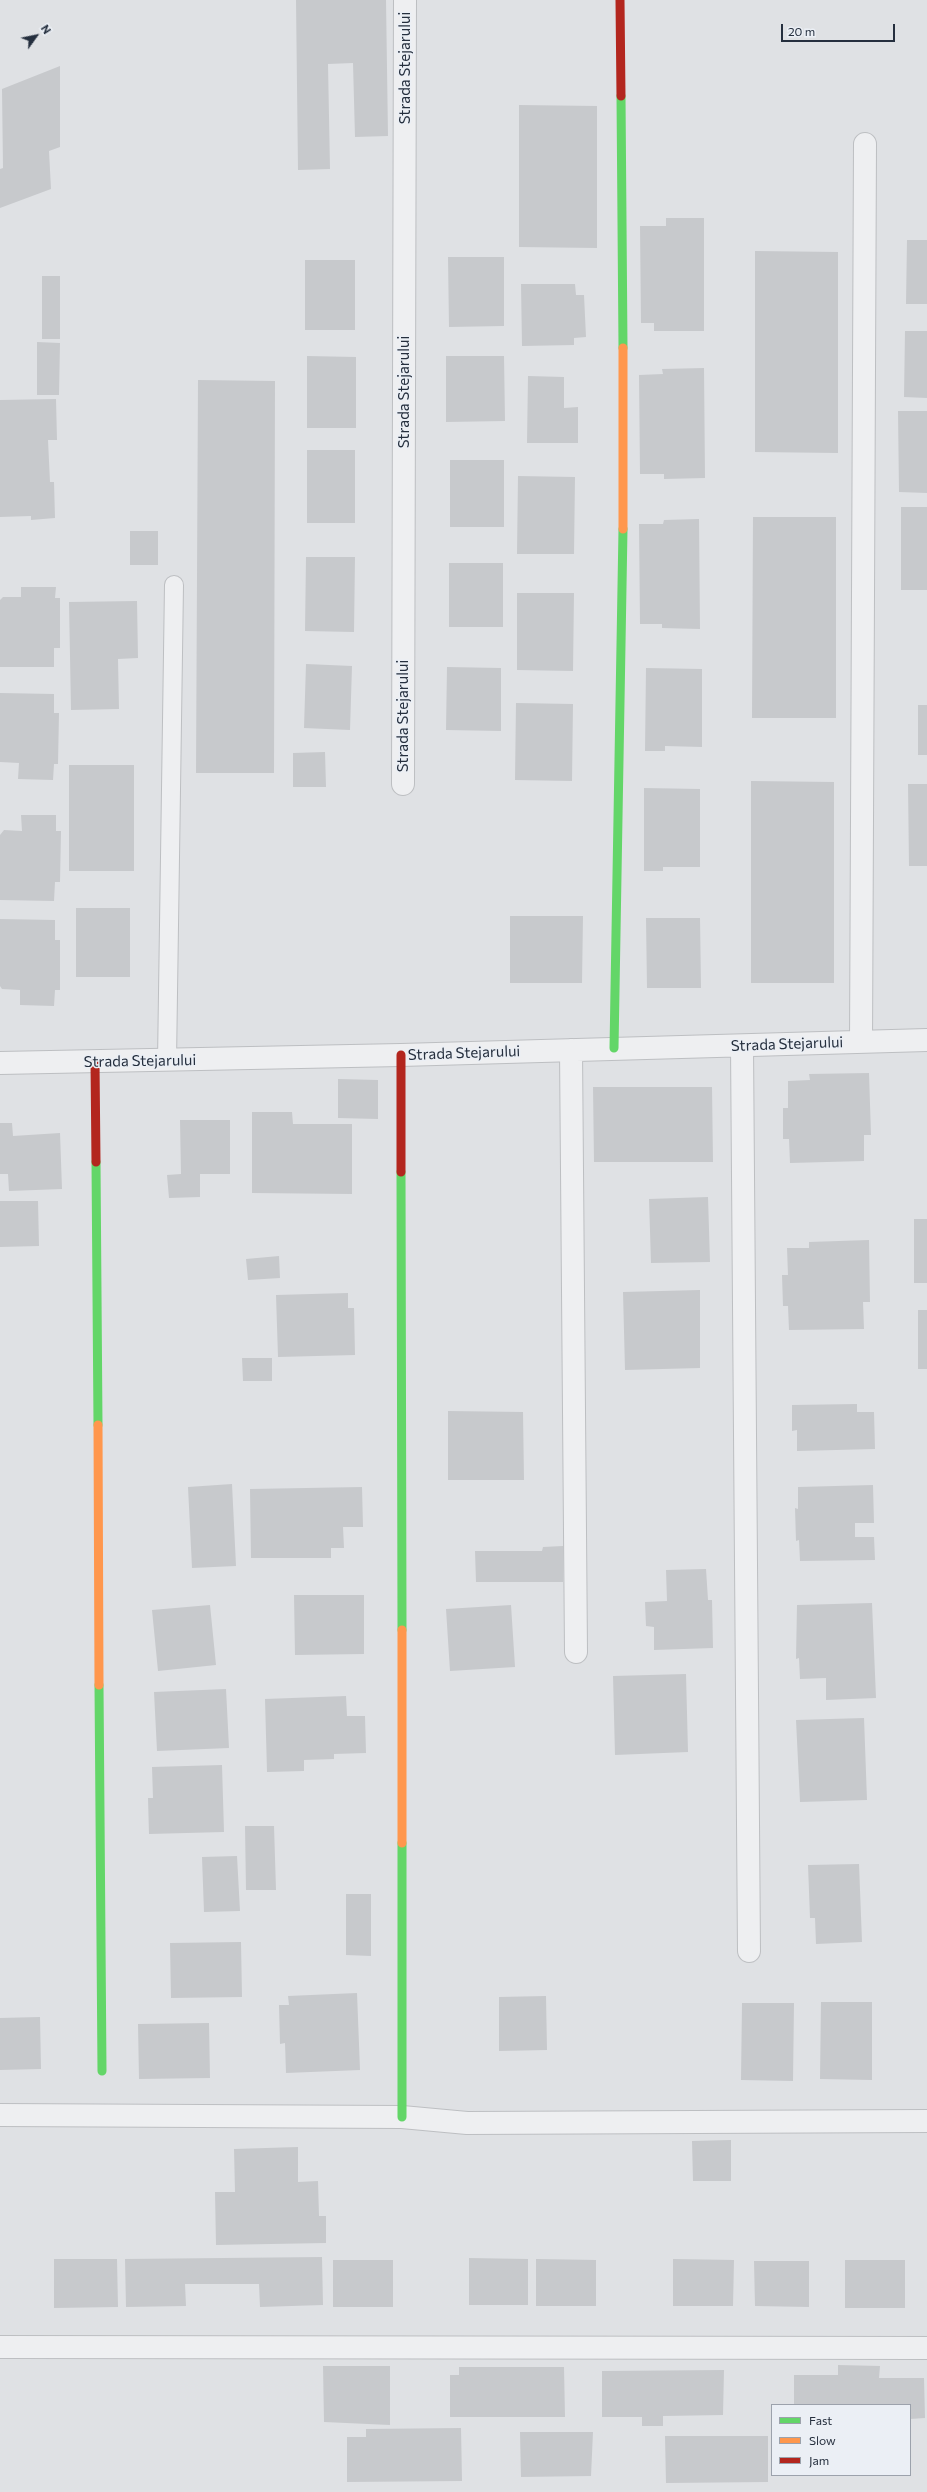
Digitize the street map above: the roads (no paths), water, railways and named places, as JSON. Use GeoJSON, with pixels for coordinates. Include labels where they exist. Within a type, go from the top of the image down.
{"type":"FeatureCollection","features":[{"type":"Feature","properties":{"kind":"street","name":"Strada Stejarului"},"geometry":{"type":"LineString","coordinates":[[402,784],[405,0]]}},
{"type":"Feature","properties":{"kind":"street"},"geometry":{"type":"LineString","coordinates":[[614,1048],[624,479],[620,0]]}},
{"type":"Feature","properties":{"kind":"street"},"geometry":{"type":"LineString","coordinates":[[861,1042],[865,144]]}},
{"type":"Feature","properties":{"kind":"street","name":"Strada Stejarului"},"geometry":{"type":"LineString","coordinates":[[0,1063],[167,1061],[927,1040]]}},
{"type":"Feature","properties":{"kind":"street"},"geometry":{"type":"LineString","coordinates":[[742,1046],[749,1950]]}},
{"type":"Feature","properties":{"kind":"street"},"geometry":{"type":"LineString","coordinates":[[571,1050],[576,1652]]}},
{"type":"Feature","properties":{"kind":"street"},"geometry":{"type":"LineString","coordinates":[[401,1055],[402,2117]]}},
{"type":"Feature","properties":{"kind":"street"},"geometry":{"type":"LineString","coordinates":[[95,1062],[102,2072]]}},
{"type":"Feature","properties":{"kind":"street"},"geometry":{"type":"LineString","coordinates":[[0,2115],[402,2117],[467,2123],[927,2121]]}},
{"type":"Feature","properties":{"kind":"street"},"geometry":{"type":"LineString","coordinates":[[0,2347],[927,2348]]}},
{"type":"Feature","properties":{"kind":"lane"},"geometry":{"type":"LineString","coordinates":[[167,1061],[174,585]]}}]}
